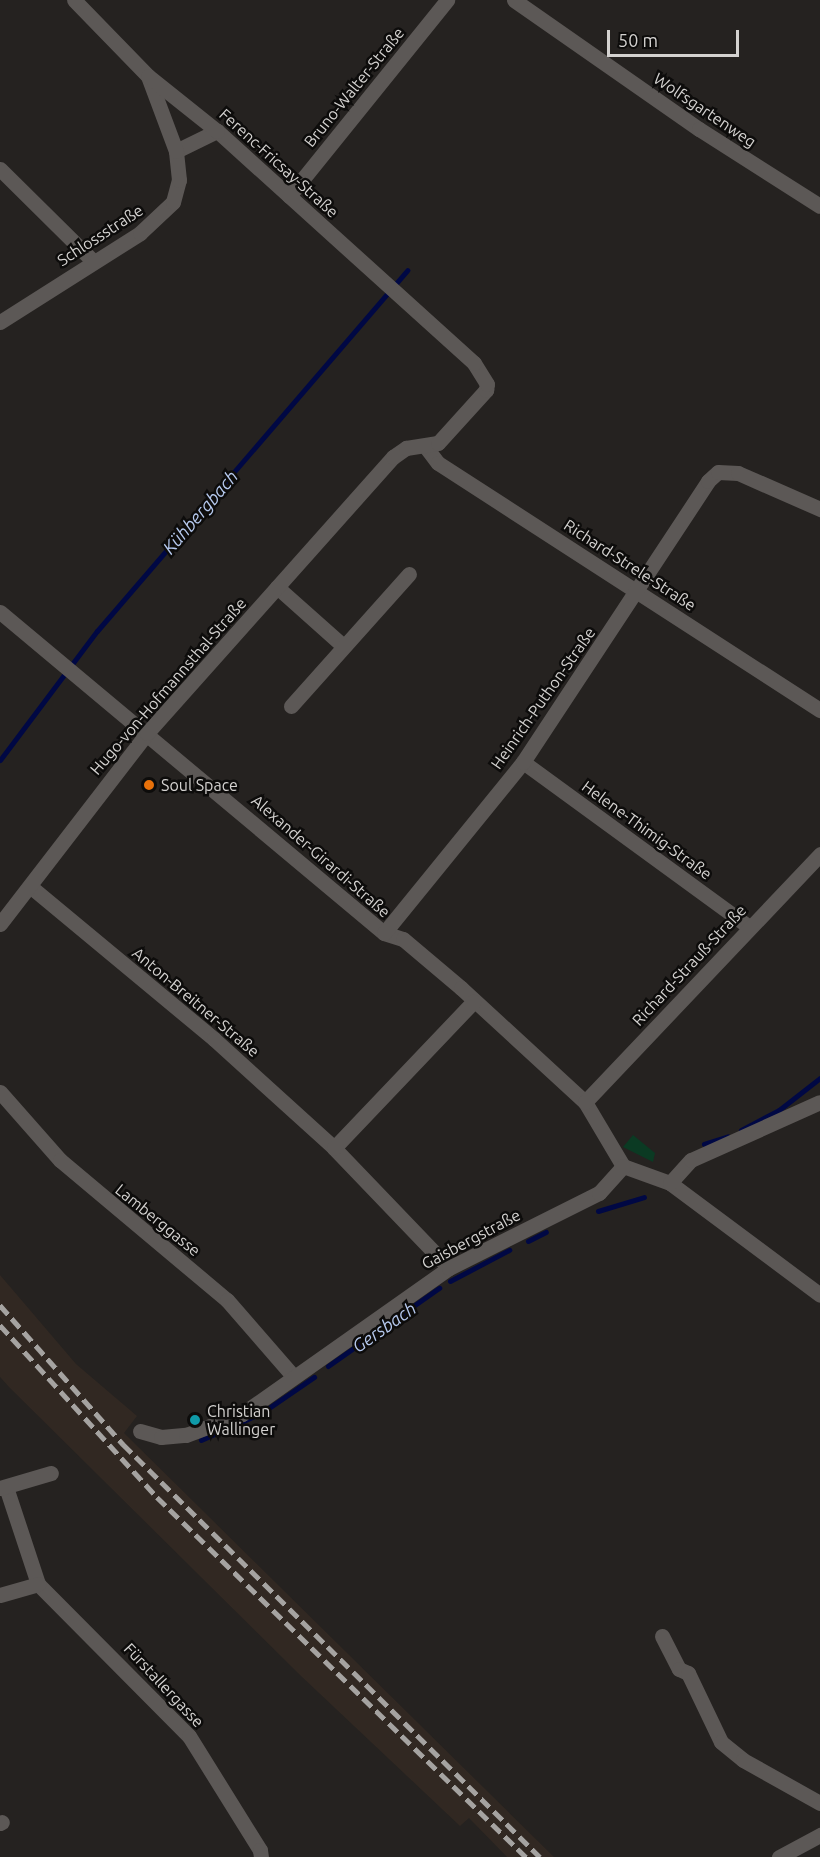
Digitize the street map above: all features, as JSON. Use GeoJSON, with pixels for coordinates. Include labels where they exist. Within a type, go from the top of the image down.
{"type":"FeatureCollection","features":[{"type":"Feature","properties":{"kind":"street","name":"Schlossstraße"},"geometry":{"type":"LineString","coordinates":[[0,322],[140,233],[173,202],[179,180],[176,151],[148,76],[74,0]]}},
{"type":"Feature","properties":{"kind":"street","name":"Bruno-Walter-Straße"},"geometry":{"type":"LineString","coordinates":[[289,196],[447,0]]}},
{"type":"Feature","properties":{"kind":"street","name":"Wolfsgartenweg"},"geometry":{"type":"LineString","coordinates":[[514,0],[699,129],[820,206]]}},
{"type":"Feature","properties":{"kind":"street","name":"Ferenc-Fricsay-Straße"},"geometry":{"type":"LineString","coordinates":[[148,76],[217,131],[400,296]]}},
{"type":"Feature","properties":{"kind":"street"},"geometry":{"type":"LineString","coordinates":[[176,151],[217,131]]}},
{"type":"Feature","properties":{"kind":"street"},"geometry":{"type":"LineString","coordinates":[[0,169],[93,261]]}},
{"type":"Feature","properties":{"kind":"street","name":"Hugo-von-Hofmannsthal-Straße"},"geometry":{"type":"LineString","coordinates":[[0,924],[31,887],[48,859],[147,733],[393,457],[406,448],[438,443],[486,390],[487,384],[474,363],[400,296]]}},
{"type":"Feature","properties":{"kind":"street","name":"Richard-Strele-Straße"},"geometry":{"type":"LineString","coordinates":[[425,446],[438,463],[820,710]]}},
{"type":"Feature","properties":{"kind":"street","name":"Heinrich-Puthon-Straße"},"geometry":{"type":"LineString","coordinates":[[384,933],[523,762],[708,481],[718,472],[738,472],[820,509]]}},
{"type":"Feature","properties":{"kind":"street"},"geometry":{"type":"LineString","coordinates":[[291,706],[342,645],[409,574]]}},
{"type":"Feature","properties":{"kind":"street"},"geometry":{"type":"LineString","coordinates":[[277,587],[342,645]]}},
{"type":"Feature","properties":{"kind":"street","name":"Alexander-Girardi-Straße"},"geometry":{"type":"LineString","coordinates":[[0,612],[58,663],[147,733],[384,933],[403,939],[585,1102],[623,1166]]}},
{"type":"Feature","properties":{"kind":"street","name":"Helene-Thimig-Straße"},"geometry":{"type":"LineString","coordinates":[[523,762],[749,927]]}},
{"type":"Feature","properties":{"kind":"street","name":"Richard-Strauß-Straße"},"geometry":{"type":"LineString","coordinates":[[585,1102],[820,854]]}},
{"type":"Feature","properties":{"kind":"street","name":"Anton-Breitner-Straße"},"geometry":{"type":"LineString","coordinates":[[31,887],[214,1039],[334,1148],[449,1268]]}},
{"type":"Feature","properties":{"kind":"street"},"geometry":{"type":"LineString","coordinates":[[334,1148],[473,1002]]}},
{"type":"Feature","properties":{"kind":"street","name":"Lamberggasse"},"geometry":{"type":"LineString","coordinates":[[0,1092],[60,1160],[227,1300],[293,1376]]}},
{"type":"Feature","properties":{"kind":"street"},"geometry":{"type":"LineString","coordinates":[[670,1183],[691,1160],[820,1102]]}},
{"type":"Feature","properties":{"kind":"street"},"geometry":{"type":"LineString","coordinates":[[623,1166],[670,1183],[820,1295]]}},
{"type":"Feature","properties":{"kind":"street","name":"Gaisbergstraße"},"geometry":{"type":"LineString","coordinates":[[140,1431],[161,1437],[186,1435],[222,1424],[251,1408],[293,1376],[449,1268],[600,1193],[623,1166]]}},
{"type":"Feature","properties":{"kind":"street"},"geometry":{"type":"LineString","coordinates":[[3,1487],[51,1473]]}},
{"type":"Feature","properties":{"kind":"street","name":"Fürstallergasse"},"geometry":{"type":"LineString","coordinates":[[3,1487],[38,1584],[189,1736],[260,1850],[261,1857]]}},
{"type":"Feature","properties":{"kind":"street"},"geometry":{"type":"LineString","coordinates":[[0,1595],[38,1584]]}},
{"type":"Feature","properties":{"kind":"street"},"geometry":{"type":"LineString","coordinates":[[662,1636],[679,1669],[688,1673],[721,1742],[743,1760],[820,1803]]}},
{"type":"Feature","properties":{"kind":"street"},"geometry":{"type":"LineString","coordinates":[[779,1857],[820,1835]]}},
{"type":"Feature","properties":{"kind":"shaded area"},"geometry":{"type":"Polygon","coordinates":[[[0,1275],[76,1364],[137,1416],[124,1433],[554,1857],[507,1857],[469,1818],[460,1826],[301,1676],[9,1387],[0,1377],[0,1275]]]}},
{"type":"Feature","properties":{"kind":"green space"},"geometry":{"type":"Polygon","coordinates":[[[633,1135],[655,1153],[653,1162],[623,1147],[633,1135]]]}},
{"type":"Feature","properties":{"kind":"waterway","name":"Kühbergbach"},"geometry":{"type":"LineString","coordinates":[[0,760],[97,631],[408,270]]}},
{"type":"Feature","properties":{"kind":"waterway","name":"Gersbach"},"geometry":{"type":"LineString","coordinates":[[741,1130],[779,1110],[820,1078]]}},
{"type":"Feature","properties":{"kind":"waterway","name":"Gersbach"},"geometry":{"type":"LineString","coordinates":[[704,1144],[728,1136]]}},
{"type":"Feature","properties":{"kind":"waterway","name":"Gersbach"},"geometry":{"type":"LineString","coordinates":[[598,1211],[644,1197]]}},
{"type":"Feature","properties":{"kind":"waterway","name":"Gersbach"},"geometry":{"type":"LineString","coordinates":[[528,1241],[546,1232]]}},
{"type":"Feature","properties":{"kind":"waterway","name":"Gersbach"},"geometry":{"type":"LineString","coordinates":[[450,1281],[509,1250]]}},
{"type":"Feature","properties":{"kind":"waterway","name":"Gersbach"},"geometry":{"type":"LineString","coordinates":[[328,1366],[439,1288]]}},
{"type":"Feature","properties":{"kind":"waterway","name":"Gersbach"},"geometry":{"type":"LineString","coordinates":[[201,1440],[263,1412],[314,1377]]}},
{"type":"Feature","properties":{"kind":"railway"},"geometry":{"type":"LineString","coordinates":[[0,1305],[123,1444],[540,1857]]}},
{"type":"Feature","properties":{"kind":"railway"},"geometry":{"type":"LineString","coordinates":[[0,1325],[157,1497],[526,1857]]}},
{"type":"Feature","properties":{"kind":"place","name":"Soul Space"},"geometry":{"type":"Point","coordinates":[149,785]}},
{"type":"Feature","properties":{"kind":"place","name":"Christian Wallinger"},"geometry":{"type":"Point","coordinates":[195,1420]}}]}
